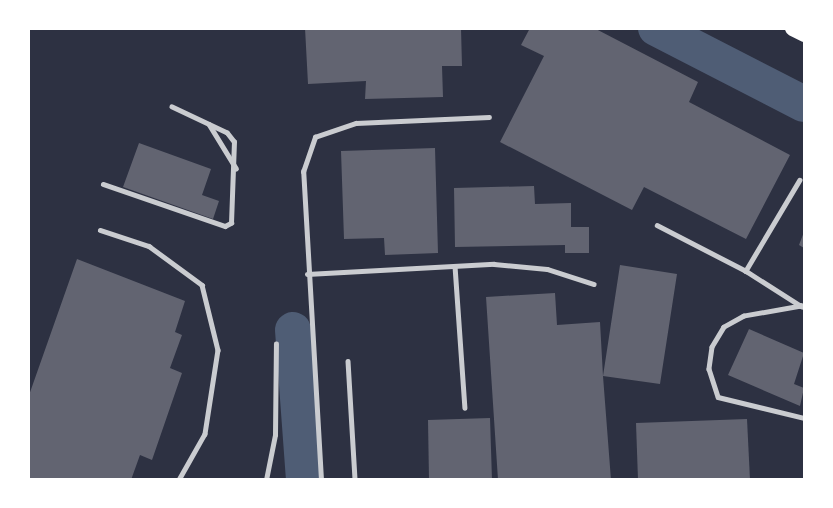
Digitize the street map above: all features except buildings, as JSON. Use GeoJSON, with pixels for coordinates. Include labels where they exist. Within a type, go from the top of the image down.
{"type":"FeatureCollection","features":[{"type":"Feature","properties":{"kind":"highway"},"geometry":{"type":"LineString","coordinates":[[792,28],[804,34]]}},
{"type":"Feature","properties":{"kind":"lane"},"geometry":{"type":"LineString","coordinates":[[103,184],[225,226],[235,215],[237,170],[234,142],[209,124],[172,107]]}},
{"type":"Feature","properties":{"kind":"lane"},"geometry":{"type":"LineString","coordinates":[[321,480],[307,274],[303,172],[315,137],[356,123],[489,117]]}},
{"type":"Feature","properties":{"kind":"lane"},"geometry":{"type":"LineString","coordinates":[[209,124],[237,170]]}},
{"type":"Feature","properties":{"kind":"lane"},"geometry":{"type":"LineString","coordinates":[[746,271],[800,180]]}},
{"type":"Feature","properties":{"kind":"lane"},"geometry":{"type":"LineString","coordinates":[[657,225],[746,271],[803,307]]}},
{"type":"Feature","properties":{"kind":"lane"},"geometry":{"type":"LineString","coordinates":[[100,230],[149,246],[202,285],[218,350],[205,434],[179,480]]}},
{"type":"Feature","properties":{"kind":"lane"},"geometry":{"type":"LineString","coordinates":[[307,274],[455,266],[547,268],[594,284]]}},
{"type":"Feature","properties":{"kind":"lane"},"geometry":{"type":"LineString","coordinates":[[455,266],[465,408]]}},
{"type":"Feature","properties":{"kind":"lane"},"geometry":{"type":"LineString","coordinates":[[803,307],[744,316],[724,327],[709,369],[718,397],[804,418]]}},
{"type":"Feature","properties":{"kind":"lane"},"geometry":{"type":"LineString","coordinates":[[266,480],[275,435],[276,344]]}},
{"type":"Feature","properties":{"kind":"lane"},"geometry":{"type":"LineString","coordinates":[[348,361],[355,480]]}},
{"type":"Feature","properties":{"kind":"waterway"},"geometry":{"type":"LineString","coordinates":[[656,28],[804,104]]}},
{"type":"Feature","properties":{"kind":"waterway"},"geometry":{"type":"LineString","coordinates":[[293,330],[304,480]]}}]}
